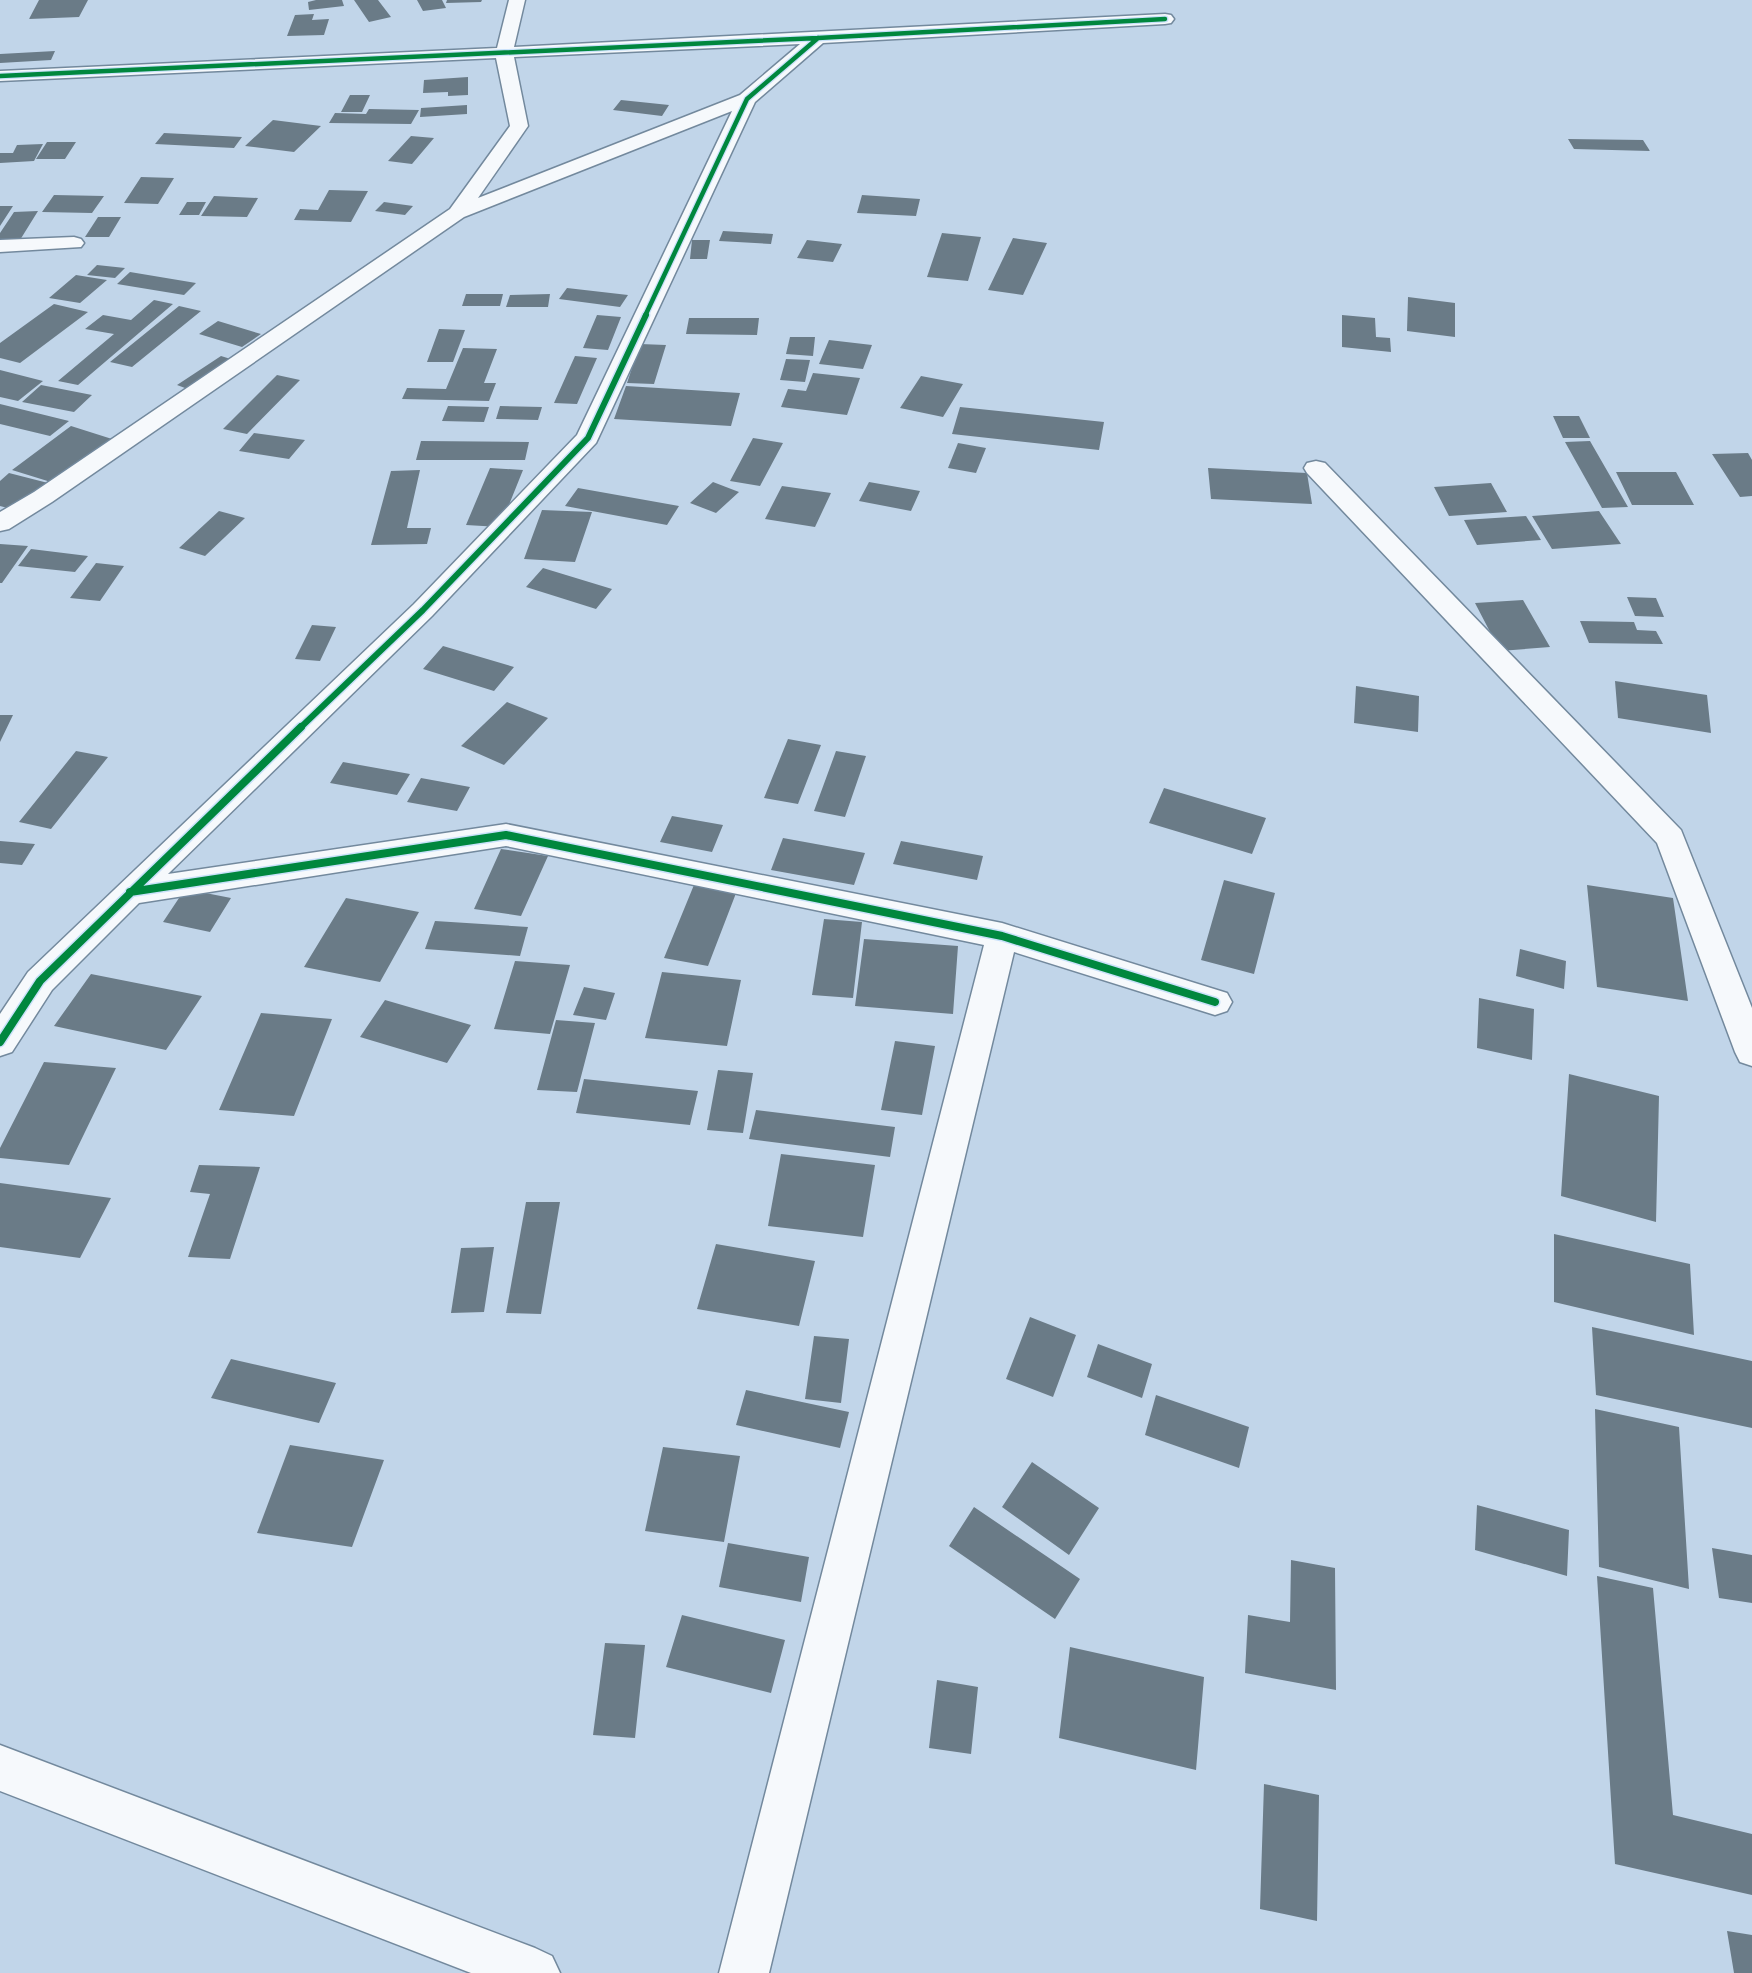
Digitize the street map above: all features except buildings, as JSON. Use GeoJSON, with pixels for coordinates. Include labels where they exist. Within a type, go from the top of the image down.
{"type":"FeatureCollection","features":[{"type":"Feature","properties":{"kind":"street"},"geometry":{"type":"LineString","coordinates":[[457,213],[519,126],[504,52],[517,0]]}},
{"type":"Feature","properties":{"kind":"street"},"geometry":{"type":"LineString","coordinates":[[0,76],[818,38],[1166,19]]}},
{"type":"Feature","properties":{"kind":"street"},"geometry":{"type":"LineString","coordinates":[[0,523],[43,497],[457,213],[747,99],[818,38]]}},
{"type":"Feature","properties":{"kind":"street"},"geometry":{"type":"LineString","coordinates":[[0,1042],[40,981],[423,610],[588,438],[747,99]]}},
{"type":"Feature","properties":{"kind":"street"},"geometry":{"type":"LineString","coordinates":[[0,246],[74,243]]}},
{"type":"Feature","properties":{"kind":"street"},"geometry":{"type":"LineString","coordinates":[[1316,468],[1670,838],[1752,1052]]}},
{"type":"Feature","properties":{"kind":"street"},"geometry":{"type":"LineString","coordinates":[[130,892],[506,835],[1002,936],[1215,1002]]}},
{"type":"Feature","properties":{"kind":"street"},"geometry":{"type":"LineString","coordinates":[[744,1973],[1002,936]]}},
{"type":"Feature","properties":{"kind":"street"},"geometry":{"type":"LineString","coordinates":[[0,1768],[536,1973]]}},
{"type":"Feature","properties":{"kind":"cycle path"},"geometry":{"type":"LineString","coordinates":[[0,76],[818,38],[1165,19]]}},
{"type":"Feature","properties":{"kind":"cycle path"},"geometry":{"type":"LineString","coordinates":[[0,1042],[40,981],[423,610],[588,438],[747,99],[818,38]]}},
{"type":"Feature","properties":{"kind":"cycle path"},"geometry":{"type":"LineString","coordinates":[[130,892],[506,835],[1002,936],[1215,1002]]}}]}
